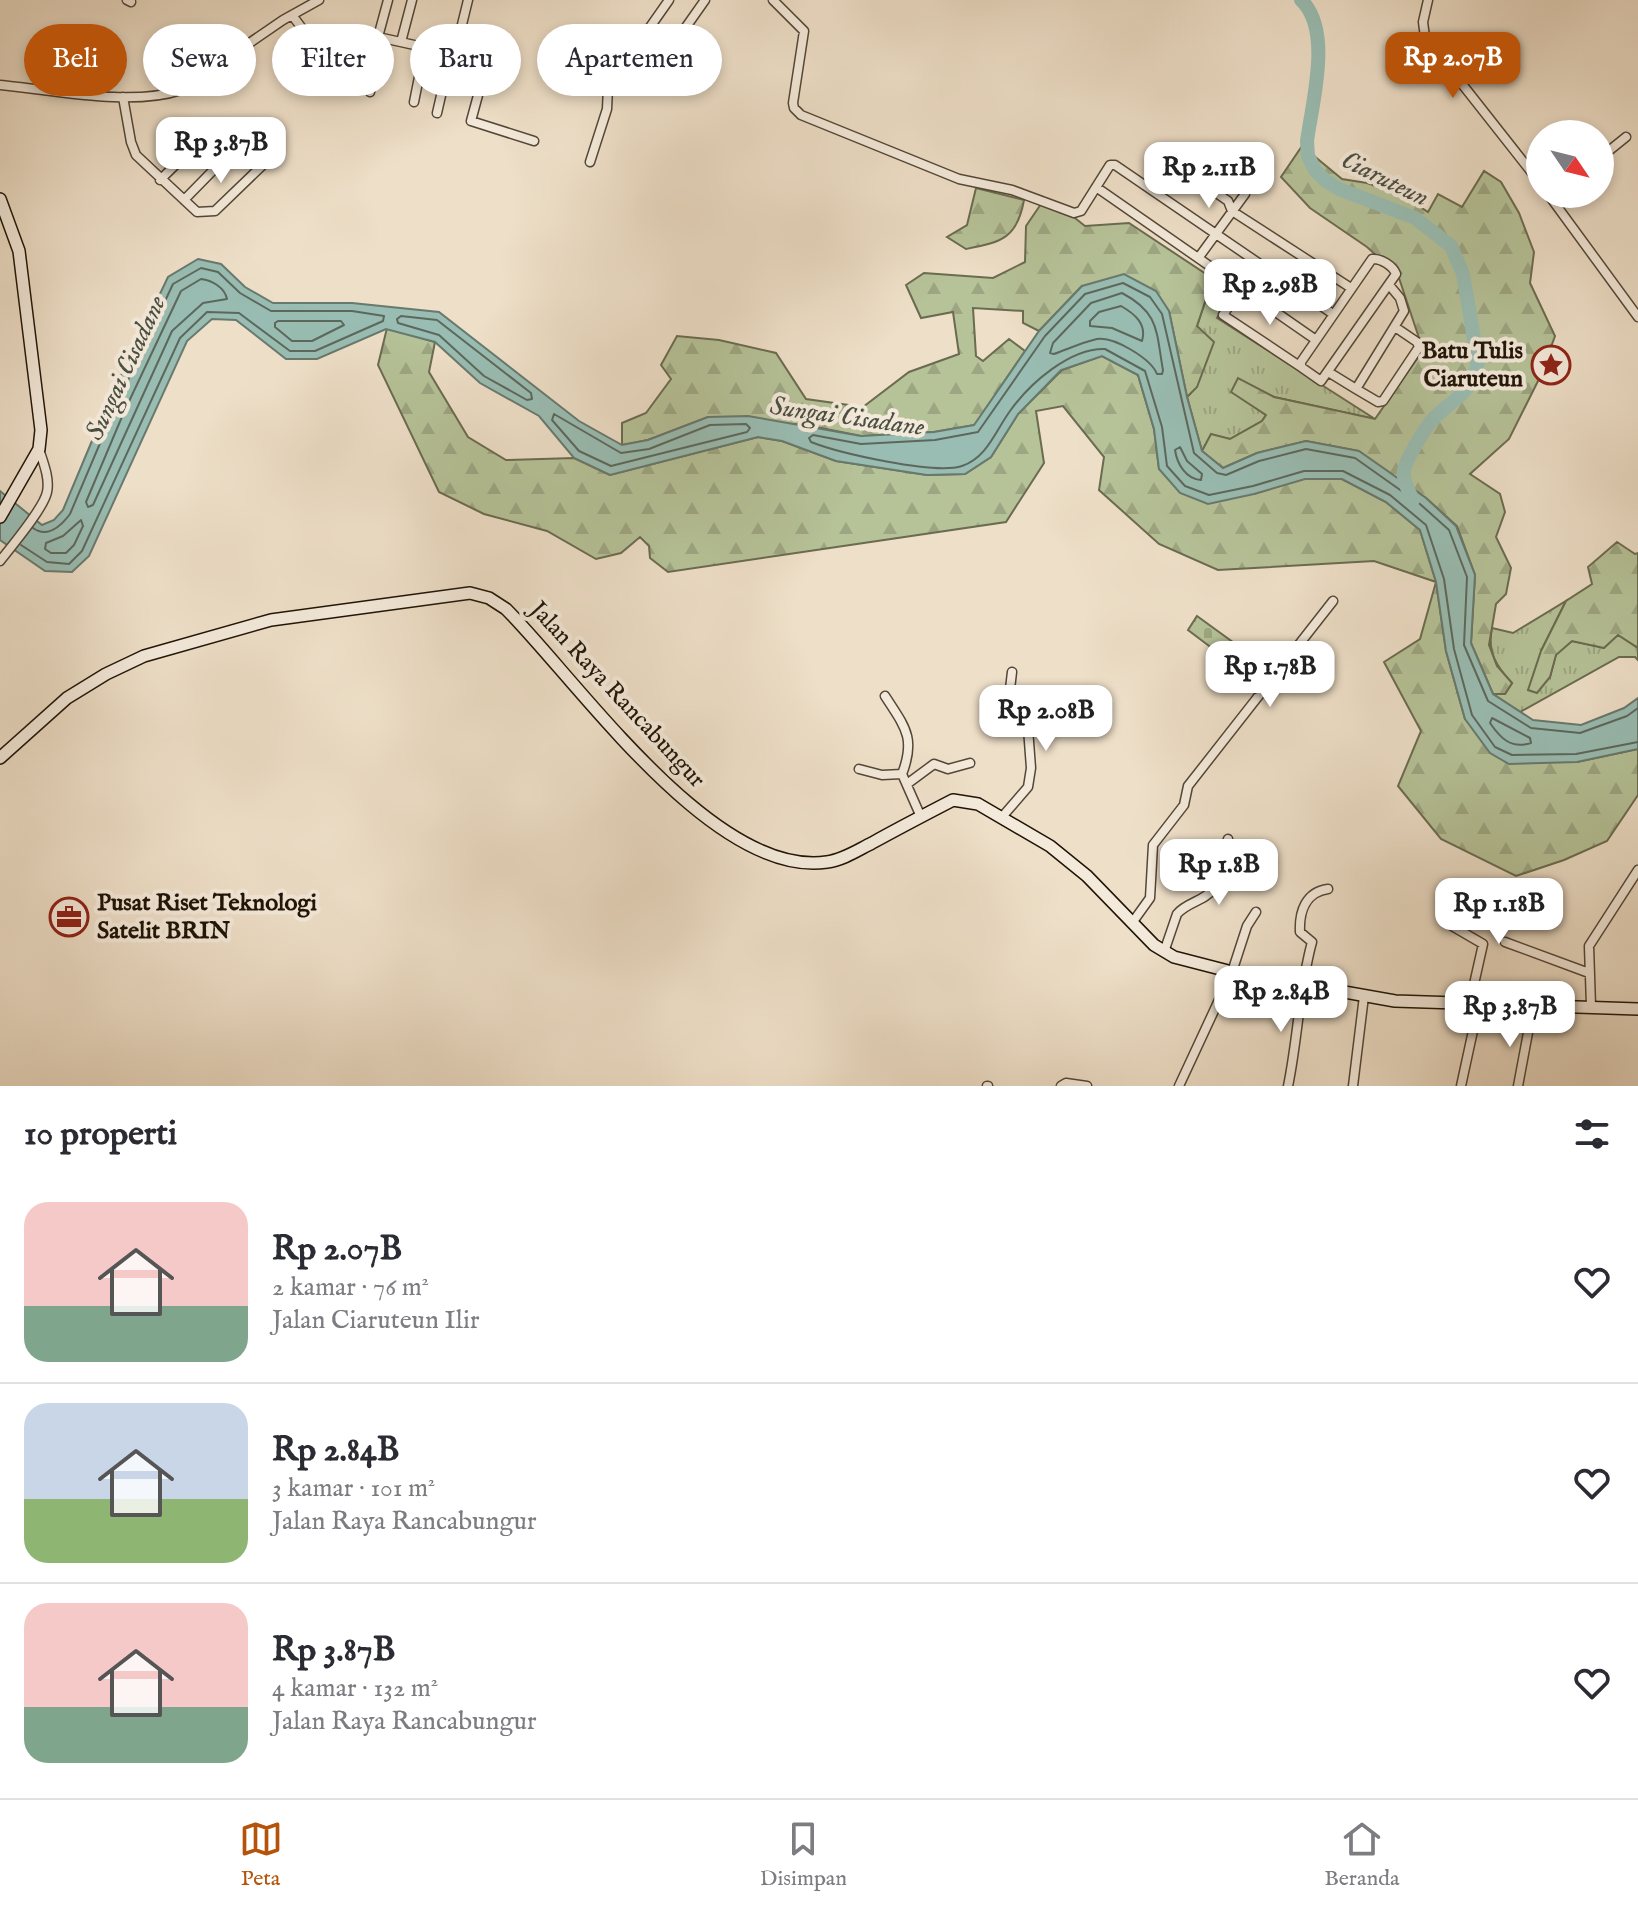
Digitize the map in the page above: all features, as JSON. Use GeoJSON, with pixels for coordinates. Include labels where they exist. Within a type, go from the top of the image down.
{"type":"FeatureCollection","features":[{"type":"Feature","properties":{"kind":"main road"},"geometry":{"type":"LineString","coordinates":[[0,199],[19,251],[40,413],[39,449],[0,517]]}},
{"type":"Feature","properties":{"kind":"main road","name":"Jalan Raya Rancabungur"},"geometry":{"type":"LineString","coordinates":[[0,758],[67,698],[144,656],[271,620],[470,593],[489,598],[506,609],[617,734],[676,793],[713,824],[747,844],[795,860],[832,861],[953,800],[971,802],[1002,817],[1068,859],[1164,952],[1232,972],[1364,996],[1431,1004],[1638,1009]]}},
{"type":"Feature","properties":{"kind":"street"},"geometry":{"type":"LineString","coordinates":[[0,85],[123,97],[152,97],[181,90],[319,0]]}},
{"type":"Feature","properties":{"kind":"street"},"geometry":{"type":"LineString","coordinates":[[382,24],[388,0]]}},
{"type":"Feature","properties":{"kind":"street"},"geometry":{"type":"LineString","coordinates":[[401,42],[412,0]]}},
{"type":"Feature","properties":{"kind":"street"},"geometry":{"type":"LineString","coordinates":[[461,24],[468,0]]}},
{"type":"Feature","properties":{"kind":"street"},"geometry":{"type":"LineString","coordinates":[[590,162],[607,109],[608,87],[669,0]]}},
{"type":"Feature","properties":{"kind":"street"},"geometry":{"type":"LineString","coordinates":[[688,24],[705,0]]}},
{"type":"Feature","properties":{"kind":"street"},"geometry":{"type":"LineString","coordinates":[[773,0],[804,31],[793,103],[801,115],[959,179],[1012,190],[1074,213],[1081,211],[1110,165],[1115,165],[1333,314]]}},
{"type":"Feature","properties":{"kind":"street"},"geometry":{"type":"LineString","coordinates":[[1428,0],[1423,22],[1425,37],[1526,165]]}},
{"type":"Feature","properties":{"kind":"street"},"geometry":{"type":"LineString","coordinates":[[292,15],[299,24]]}},
{"type":"Feature","properties":{"kind":"street"},"geometry":{"type":"LineString","coordinates":[[394,40],[410,44]]}},
{"type":"Feature","properties":{"kind":"street"},"geometry":{"type":"LineString","coordinates":[[414,102],[415,96]]}},
{"type":"Feature","properties":{"kind":"street"},"geometry":{"type":"LineString","coordinates":[[437,113],[441,96]]}},
{"type":"Feature","properties":{"kind":"street"},"geometry":{"type":"LineString","coordinates":[[478,96],[471,121],[534,141]]}},
{"type":"Feature","properties":{"kind":"street"},"geometry":{"type":"LineString","coordinates":[[123,97],[136,155],[197,212],[215,211],[270,158]]}},
{"type":"Feature","properties":{"kind":"street"},"geometry":{"type":"LineString","coordinates":[[160,180],[216,125]]}},
{"type":"Feature","properties":{"kind":"street"},"geometry":{"type":"LineString","coordinates":[[1614,147],[1626,137]]}},
{"type":"Feature","properties":{"kind":"street"},"geometry":{"type":"LineString","coordinates":[[184,200],[236,147]]}},
{"type":"Feature","properties":{"kind":"street"},"geometry":{"type":"LineString","coordinates":[[1185,171],[1228,201],[1232,211],[1351,288]]}},
{"type":"Feature","properties":{"kind":"street"},"geometry":{"type":"LineString","coordinates":[[1096,187],[1316,340]]}},
{"type":"Feature","properties":{"kind":"street"},"geometry":{"type":"LineString","coordinates":[[1199,257],[1245,194]]}},
{"type":"Feature","properties":{"kind":"street"},"geometry":{"type":"LineString","coordinates":[[1561,208],[1638,317]]}},
{"type":"Feature","properties":{"kind":"street"},"geometry":{"type":"LineString","coordinates":[[1242,287],[1223,315],[1321,381],[1330,373],[1390,286],[1395,271],[1375,259],[1333,314],[1301,362],[1301,367]]}},
{"type":"Feature","properties":{"kind":"street"},"geometry":{"type":"LineString","coordinates":[[1356,389],[1404,311],[1403,304],[1390,286]]}},
{"type":"Feature","properties":{"kind":"street"},"geometry":{"type":"LineString","coordinates":[[1330,373],[1381,403],[1419,344],[1395,327]]}},
{"type":"Feature","properties":{"kind":"street"},"geometry":{"type":"LineString","coordinates":[[1,560],[41,505],[47,485],[39,449]]}},
{"type":"Feature","properties":{"kind":"street"},"geometry":{"type":"LineString","coordinates":[[1132,923],[1150,898],[1153,845],[1184,805],[1188,786],[1333,601]]}},
{"type":"Feature","properties":{"kind":"street"},"geometry":{"type":"LineString","coordinates":[[1002,817],[1028,787],[1031,768],[1026,702],[1010,689],[1012,672]]}},
{"type":"Feature","properties":{"kind":"street"},"geometry":{"type":"LineString","coordinates":[[1230,672],[1263,693]]}},
{"type":"Feature","properties":{"kind":"street"},"geometry":{"type":"LineString","coordinates":[[885,696],[899,717],[909,742],[909,756],[902,774],[921,817]]}},
{"type":"Feature","properties":{"kind":"street"},"geometry":{"type":"LineString","coordinates":[[907,784],[932,764],[952,769],[970,763]]}},
{"type":"Feature","properties":{"kind":"street"},"geometry":{"type":"LineString","coordinates":[[859,769],[882,775],[902,774]]}},
{"type":"Feature","properties":{"kind":"street"},"geometry":{"type":"LineString","coordinates":[[1164,952],[1177,914],[1213,889],[1228,839]]}},
{"type":"Feature","properties":{"kind":"street"},"geometry":{"type":"LineString","coordinates":[[1591,1006],[1589,946],[1638,870]]}},
{"type":"Feature","properties":{"kind":"street"},"geometry":{"type":"LineString","coordinates":[[1288,1086],[1295,1053],[1301,985],[1312,942],[1300,932],[1300,920],[1309,897],[1316,891],[1328,889]]}},
{"type":"Feature","properties":{"kind":"street"},"geometry":{"type":"LineString","coordinates":[[1179,1086],[1232,972],[1247,926],[1256,912]]}},
{"type":"Feature","properties":{"kind":"street"},"geometry":{"type":"LineString","coordinates":[[1447,923],[1483,944],[1461,1086]]}},
{"type":"Feature","properties":{"kind":"street"},"geometry":{"type":"LineString","coordinates":[[1505,942],[1589,973]]}},
{"type":"Feature","properties":{"kind":"street"},"geometry":{"type":"LineString","coordinates":[[1353,1086],[1364,996]]}},
{"type":"Feature","properties":{"kind":"street"},"geometry":{"type":"LineString","coordinates":[[1518,1086],[1533,1006]]}},
{"type":"Feature","properties":{"kind":"street"},"geometry":{"type":"LineString","coordinates":[[1061,1086],[1066,1083],[1087,1086]]}},
{"type":"Feature","properties":{"kind":"green space"},"geometry":{"type":"Polygon","coordinates":[[[1302,146],[1342,179],[1367,183],[1402,195],[1428,212],[1438,194],[1462,207],[1484,171],[1501,182],[1519,213],[1534,252],[1530,283],[1555,336],[1540,377],[1509,439],[1470,474],[1500,494],[1505,512],[1496,537],[1511,568],[1506,594],[1496,604],[1489,645],[1497,666],[1512,683],[1505,694],[1493,694],[1471,643],[1475,575],[1457,526],[1426,498],[1358,451],[1306,441],[1257,453],[1223,468],[1202,451],[1211,434],[1230,439],[1262,421],[1266,415],[1231,392],[1238,378],[1274,397],[1375,419],[1423,350],[1398,275],[1367,247],[1310,208],[1281,177],[1302,146]]]}},
{"type":"Feature","properties":{"kind":"green space"},"geometry":{"type":"Polygon","coordinates":[[[976,188],[1024,200],[1012,231],[998,241],[966,249],[947,237],[967,225],[976,188]]]}},
{"type":"Feature","properties":{"kind":"green space"},"geometry":{"type":"Polygon","coordinates":[[[1041,204],[1061,207],[1085,226],[1129,223],[1209,276],[1208,293],[1197,326],[1214,342],[1197,387],[1187,397],[1169,311],[1082,286],[1039,331],[1023,323],[1023,311],[973,308],[976,356],[983,361],[1009,339],[1025,351],[975,425],[934,432],[861,436],[806,425],[708,417],[648,440],[622,445],[622,423],[646,413],[671,379],[661,365],[677,336],[719,340],[776,353],[806,399],[863,407],[909,372],[959,354],[953,312],[921,318],[906,285],[924,273],[993,278],[1025,262],[1026,226],[1041,204]]]}},
{"type":"Feature","properties":{"kind":"green space"},"geometry":{"type":"Polygon","coordinates":[[[1208,293],[1225,304],[1217,318],[1375,419],[1274,397],[1238,379],[1232,392],[1266,415],[1262,421],[1230,439],[1211,435],[1202,451],[1187,397],[1197,386],[1197,326],[1208,293]]]}},
{"type":"Feature","properties":{"kind":"green space"},"geometry":{"type":"Polygon","coordinates":[[[387,328],[435,342],[429,372],[468,437],[506,460],[574,458],[610,475],[758,437],[782,441],[836,461],[927,475],[965,474],[991,457],[1018,414],[1062,370],[1102,356],[1138,375],[1154,429],[1159,469],[1254,494],[1305,478],[1342,479],[1386,502],[1420,530],[1436,582],[1374,561],[1218,570],[1159,544],[1099,490],[1104,457],[1063,406],[1036,411],[1044,463],[1006,522],[668,572],[650,558],[649,546],[640,537],[621,553],[596,559],[547,531],[484,514],[439,492],[378,365],[387,328]]]}},
{"type":"Feature","properties":{"kind":"green space"},"geometry":{"type":"Polygon","coordinates":[[[1617,542],[1638,553],[1638,648],[1618,635],[1604,648],[1572,641],[1556,655],[1550,677],[1537,693],[1528,690],[1541,651],[1566,601],[1592,584],[1588,567],[1617,542]]]}},
{"type":"Feature","properties":{"kind":"green space"},"geometry":{"type":"Polygon","coordinates":[[[1436,582],[1446,651],[1465,719],[1577,762],[1638,749],[1638,795],[1607,841],[1516,876],[1441,839],[1398,786],[1421,731],[1384,662],[1420,639],[1436,582]]]}},
{"type":"Feature","properties":{"kind":"green space"},"geometry":{"type":"Polygon","coordinates":[[[1566,601],[1541,651],[1550,677],[1556,654],[1572,641],[1604,648],[1618,634],[1638,648],[1638,660],[1635,657],[1619,657],[1520,712],[1493,694],[1505,694],[1512,683],[1494,658],[1492,628],[1513,633],[1566,601]]]}},
{"type":"Feature","properties":{"kind":"green space"},"geometry":{"type":"Polygon","coordinates":[[[1197,616],[1274,672],[1262,686],[1188,630],[1197,616]]]}},
{"type":"Feature","properties":{"kind":"water","name":"Sungai Cisadane"},"geometry":{"type":"Polygon","coordinates":[[[198,259],[221,264],[245,287],[273,303],[352,303],[439,312],[579,421],[622,445],[648,440],[708,417],[748,416],[861,436],[934,432],[974,425],[1039,331],[1082,286],[1124,274],[1156,291],[1169,311],[1202,451],[1223,468],[1257,453],[1306,441],[1359,451],[1426,498],[1456,526],[1475,575],[1471,643],[1493,694],[1533,720],[1581,725],[1624,708],[1638,698],[1638,749],[1577,762],[1509,764],[1490,753],[1465,719],[1446,651],[1436,582],[1420,530],[1386,502],[1342,479],[1305,479],[1208,504],[1180,493],[1159,469],[1154,429],[1138,375],[1102,356],[1061,370],[1018,414],[991,457],[965,474],[927,475],[836,461],[782,441],[758,437],[610,475],[574,458],[539,416],[480,383],[435,342],[386,329],[317,359],[286,359],[236,320],[212,319],[187,341],[89,556],[72,572],[45,571],[0,540],[0,491],[42,525],[54,520],[63,510],[107,405],[168,277],[198,259]]]}},
{"type":"Feature","properties":{"kind":"waterway","name":"Ciaruteun"},"geometry":{"type":"LineString","coordinates":[[1301,0],[1311,13],[1318,48],[1316,88],[1307,141],[1308,156],[1315,170],[1339,189],[1415,218],[1451,246],[1463,274],[1478,362],[1467,388],[1432,420],[1409,458],[1404,478],[1413,500]]}},
{"type":"Feature","properties":{"kind":"place","name":"Batu Tulis Ciaruteun"},"geometry":{"type":"Point","coordinates":[1551,365]}},
{"type":"Feature","properties":{"kind":"place","name":"Pusat Riset Teknologi Satelit BRIN"},"geometry":{"type":"Point","coordinates":[69,917]}}]}
